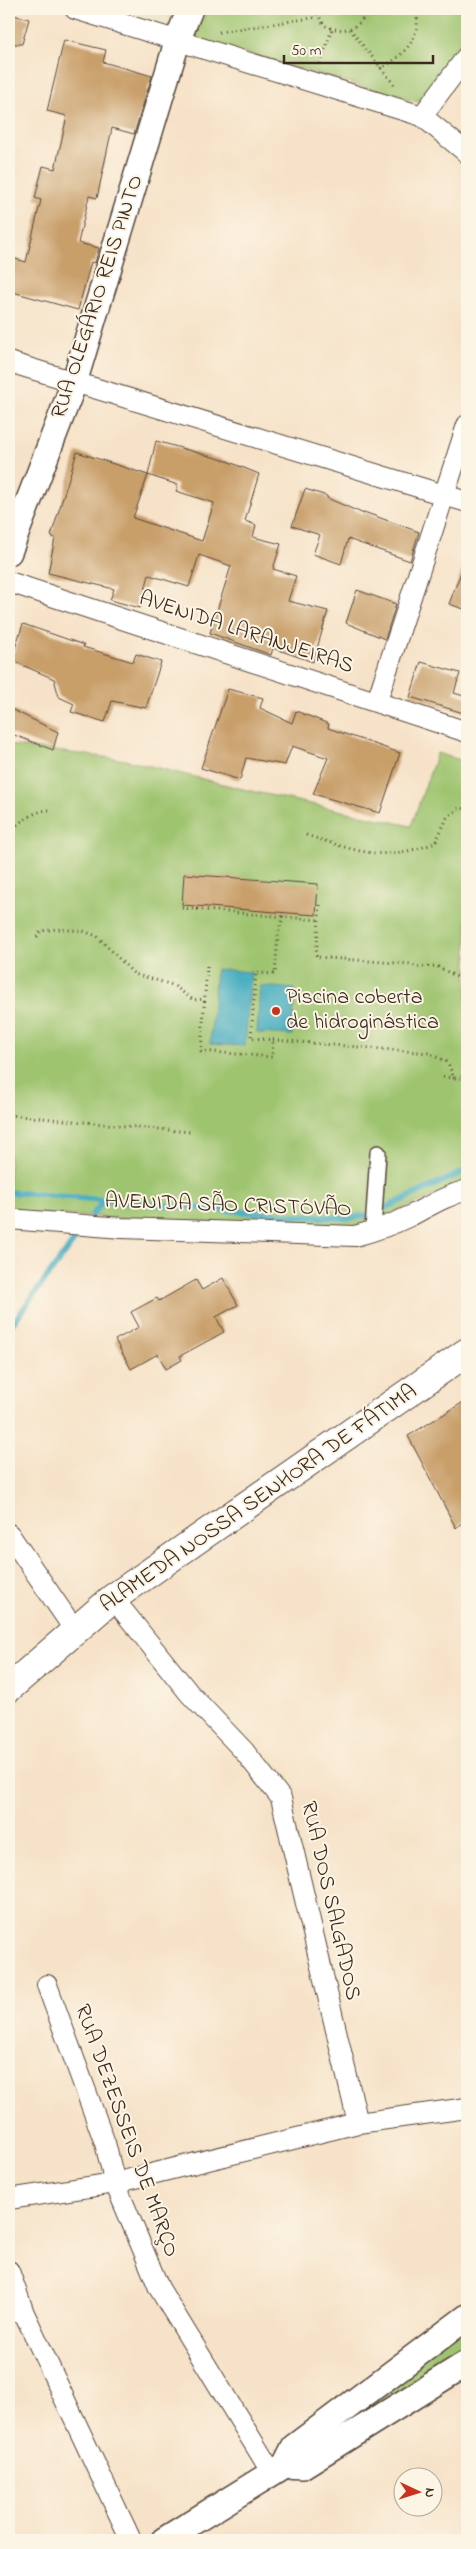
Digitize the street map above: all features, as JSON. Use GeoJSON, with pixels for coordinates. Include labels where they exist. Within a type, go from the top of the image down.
{"type":"FeatureCollection","features":[{"type":"Feature","properties":{"kind":"main road","name":"ALAMEDA NOSSA SENHORA DE FÁTIMA"},"geometry":{"type":"LineString","coordinates":[[9,1688],[113,1598],[467,1352]]}},
{"type":"Feature","properties":{"kind":"street"},"geometry":{"type":"LineString","coordinates":[[75,9],[178,39],[422,116],[467,153]]}},
{"type":"Feature","properties":{"kind":"street","name":"RUA OLEGÁRIO REIS PINTO"},"geometry":{"type":"LineString","coordinates":[[9,552],[74,383],[178,39],[190,9]]}},
{"type":"Feature","properties":{"kind":"street"},"geometry":{"type":"LineString","coordinates":[[422,116],[467,56]]}},
{"type":"Feature","properties":{"kind":"street"},"geometry":{"type":"LineString","coordinates":[[9,362],[446,494],[467,502]]}},
{"type":"Feature","properties":{"kind":"street"},"geometry":{"type":"LineString","coordinates":[[377,700],[446,494],[467,425]]}},
{"type":"Feature","properties":{"kind":"street","name":"AVENIDA LARANJEIRAS"},"geometry":{"type":"LineString","coordinates":[[9,582],[377,700],[467,732]]}},
{"type":"Feature","properties":{"kind":"street"},"geometry":{"type":"LineString","coordinates":[[373,1231],[378,1153]]}},
{"type":"Feature","properties":{"kind":"street","name":"AVENIDA SÃO CRISTÓVÃO"},"geometry":{"type":"LineString","coordinates":[[9,1220],[122,1228],[355,1236],[410,1216],[443,1197],[467,1190]]}},
{"type":"Feature","properties":{"kind":"street"},"geometry":{"type":"LineString","coordinates":[[9,1534],[76,1632]]}},
{"type":"Feature","properties":{"kind":"street","name":"RUA DOS SALGADOS"},"geometry":{"type":"LineString","coordinates":[[113,1598],[189,1693],[244,1752],[281,1798],[358,2123]]}},
{"type":"Feature","properties":{"kind":"street","name":"RUA DEZESSEIS DE MARÇO"},"geometry":{"type":"LineString","coordinates":[[47,1985],[105,2143],[115,2183],[159,2288],[279,2469]]}},
{"type":"Feature","properties":{"kind":"street"},"geometry":{"type":"LineString","coordinates":[[9,2199],[115,2183],[358,2123],[467,2108]]}},
{"type":"Feature","properties":{"kind":"street"},"geometry":{"type":"LineString","coordinates":[[9,2271],[16,2316],[131,2540]]}},
{"type":"Feature","properties":{"kind":"street"},"geometry":{"type":"LineString","coordinates":[[173,2538],[279,2469],[294,2447],[467,2318]]}},
{"type":"Feature","properties":{"kind":"street"},"geometry":{"type":"LineString","coordinates":[[279,2469],[302,2466],[460,2368],[432,2344]]}},
{"type":"Feature","properties":{"kind":"street"},"geometry":{"type":"LineString","coordinates":[[386,2379],[402,2404]]}},
{"type":"Feature","properties":{"kind":"path"},"geometry":{"type":"LineString","coordinates":[[315,9],[318,17],[332,30],[350,29],[360,23],[366,9]]}},
{"type":"Feature","properties":{"kind":"path"},"geometry":{"type":"LineString","coordinates":[[380,68],[393,62],[404,53],[412,41],[416,27],[416,9]]}},
{"type":"Feature","properties":{"kind":"path"},"geometry":{"type":"LineString","coordinates":[[215,33],[318,17]]}},
{"type":"Feature","properties":{"kind":"path"},"geometry":{"type":"LineString","coordinates":[[350,29],[398,88]]}},
{"type":"Feature","properties":{"kind":"path"},"geometry":{"type":"LineString","coordinates":[[314,81],[332,30]]}},
{"type":"Feature","properties":{"kind":"path"},"geometry":{"type":"LineString","coordinates":[[306,835],[353,851],[380,855],[412,852],[435,843],[447,818],[459,808],[467,809]]}},
{"type":"Feature","properties":{"kind":"path"},"geometry":{"type":"LineString","coordinates":[[9,831],[27,817],[48,810],[54,810]]}},
{"type":"Feature","properties":{"kind":"path"},"geometry":{"type":"LineString","coordinates":[[320,905],[316,957],[409,964],[417,967],[436,966],[467,982]]}},
{"type":"Feature","properties":{"kind":"path"},"geometry":{"type":"LineString","coordinates":[[182,908],[319,920]]}},
{"type":"Feature","properties":{"kind":"path"},"geometry":{"type":"LineString","coordinates":[[282,916],[278,935],[276,974],[256,972],[251,1038],[429,1053],[448,1063],[454,1078]]}},
{"type":"Feature","properties":{"kind":"path"},"geometry":{"type":"LineString","coordinates":[[37,937],[41,931],[57,929],[83,931],[97,936],[134,974],[173,985],[192,1000],[205,1000]]}},
{"type":"Feature","properties":{"kind":"path"},"geometry":{"type":"LineString","coordinates":[[208,966],[201,1051],[272,1057],[274,1040]]}},
{"type":"Feature","properties":{"kind":"path"},"geometry":{"type":"LineString","coordinates":[[443,1077],[467,1078]]}},
{"type":"Feature","properties":{"kind":"path"},"geometry":{"type":"LineString","coordinates":[[9,1115],[190,1132]]}},
{"type":"Feature","properties":{"kind":"shaded area"},"geometry":{"type":"Polygon","coordinates":[[[92,9],[181,9],[170,33],[92,9]]]}},
{"type":"Feature","properties":{"kind":"green space"},"geometry":{"type":"Polygon","coordinates":[[[208,9],[467,9],[467,35],[424,104],[193,38],[208,9]]]}},
{"type":"Feature","properties":{"kind":"green space"},"geometry":{"type":"Polygon","coordinates":[[[9,745],[126,760],[251,791],[411,826],[437,753],[467,762],[467,1182],[364,1225],[343,1228],[289,1228],[9,1212],[9,745]]]}},
{"type":"Feature","properties":{"kind":"green space"},"geometry":{"type":"Polygon","coordinates":[[[467,2323],[467,2355],[303,2460],[297,2449],[467,2323]]]}},
{"type":"Feature","properties":{"kind":"water"},"geometry":{"type":"Polygon","coordinates":[[[216,969],[251,972],[245,1046],[210,1044],[216,969]]]}},
{"type":"Feature","properties":{"kind":"water","name":"Piscina coberta de hidroginástica"},"geometry":{"type":"Polygon","coordinates":[[[260,986],[295,989],[292,1035],[257,1033],[260,986]]]}},
{"type":"Feature","properties":{"kind":"building"},"geometry":{"type":"Polygon","coordinates":[[[9,14],[29,19],[22,44],[9,44],[9,14]]]}},
{"type":"Feature","properties":{"kind":"building"},"geometry":{"type":"Polygon","coordinates":[[[64,40],[106,50],[103,62],[152,76],[134,134],[112,128],[97,198],[89,196],[78,243],[99,248],[95,263],[91,262],[78,310],[9,291],[9,257],[26,262],[41,200],[35,198],[43,166],[55,169],[67,116],[47,111],[64,40]]]}},
{"type":"Feature","properties":{"kind":"building"},"geometry":{"type":"Polygon","coordinates":[[[156,441],[227,461],[259,474],[245,521],[256,525],[253,537],[281,544],[273,569],[296,576],[288,601],[328,611],[313,662],[273,648],[271,655],[210,633],[231,566],[199,555],[189,587],[149,575],[140,608],[110,600],[114,589],[48,573],[55,538],[51,536],[77,452],[148,475],[156,441]],[[148,475],[133,518],[202,541],[214,503],[176,491],[178,485],[148,475]]]}},
{"type":"Feature","properties":{"kind":"building"},"geometry":{"type":"Polygon","coordinates":[[[305,489],[327,496],[327,498],[364,514],[364,512],[419,532],[410,561],[348,539],[341,564],[313,554],[320,535],[292,526],[305,489]]]}},
{"type":"Feature","properties":{"kind":"building"},"geometry":{"type":"Polygon","coordinates":[[[467,560],[467,610],[449,604],[467,560]]]}},
{"type":"Feature","properties":{"kind":"building"},"geometry":{"type":"Polygon","coordinates":[[[357,590],[396,604],[385,639],[346,623],[357,590]]]}},
{"type":"Feature","properties":{"kind":"building"},"geometry":{"type":"Polygon","coordinates":[[[23,624],[84,645],[83,647],[133,662],[136,654],[161,662],[146,708],[112,701],[105,722],[71,712],[74,704],[59,697],[54,679],[11,660],[23,624]]]}},
{"type":"Feature","properties":{"kind":"building"},"geometry":{"type":"Polygon","coordinates":[[[421,662],[460,673],[454,693],[467,697],[467,714],[410,697],[421,662]]]}},
{"type":"Feature","properties":{"kind":"building"},"geometry":{"type":"Polygon","coordinates":[[[228,689],[263,698],[260,708],[292,723],[296,711],[329,724],[328,728],[400,753],[380,813],[313,794],[328,758],[292,746],[285,765],[246,758],[240,780],[201,768],[228,689]]]}},
{"type":"Feature","properties":{"kind":"building"},"geometry":{"type":"Polygon","coordinates":[[[9,708],[58,732],[53,750],[9,733],[9,708]]]}},
{"type":"Feature","properties":{"kind":"building"},"geometry":{"type":"Polygon","coordinates":[[[184,874],[318,884],[316,915],[182,905],[184,874]]]}},
{"type":"Feature","properties":{"kind":"building"},"geometry":{"type":"Polygon","coordinates":[[[223,1278],[238,1305],[216,1317],[224,1332],[180,1356],[182,1360],[166,1369],[158,1354],[131,1369],[115,1340],[139,1327],[131,1312],[157,1298],[159,1301],[196,1280],[202,1290],[223,1278]]]}},
{"type":"Feature","properties":{"kind":"building"},"geometry":{"type":"Polygon","coordinates":[[[467,1400],[467,1518],[456,1528],[408,1436],[467,1400]]]}},
{"type":"Feature","properties":{"kind":"waterway"},"geometry":{"type":"LineString","coordinates":[[9,1192],[295,1216],[351,1218],[372,1214],[467,1170]]}},
{"type":"Feature","properties":{"kind":"waterway"},"geometry":{"type":"LineString","coordinates":[[92,1215],[104,1201]]}},
{"type":"Feature","properties":{"kind":"waterway"},"geometry":{"type":"LineString","coordinates":[[9,1328],[74,1241]]}},
{"type":"Feature","properties":{"kind":"place","name":"Piscina coberta de hidroginástica"},"geometry":{"type":"Point","coordinates":[276,1011]}}]}
